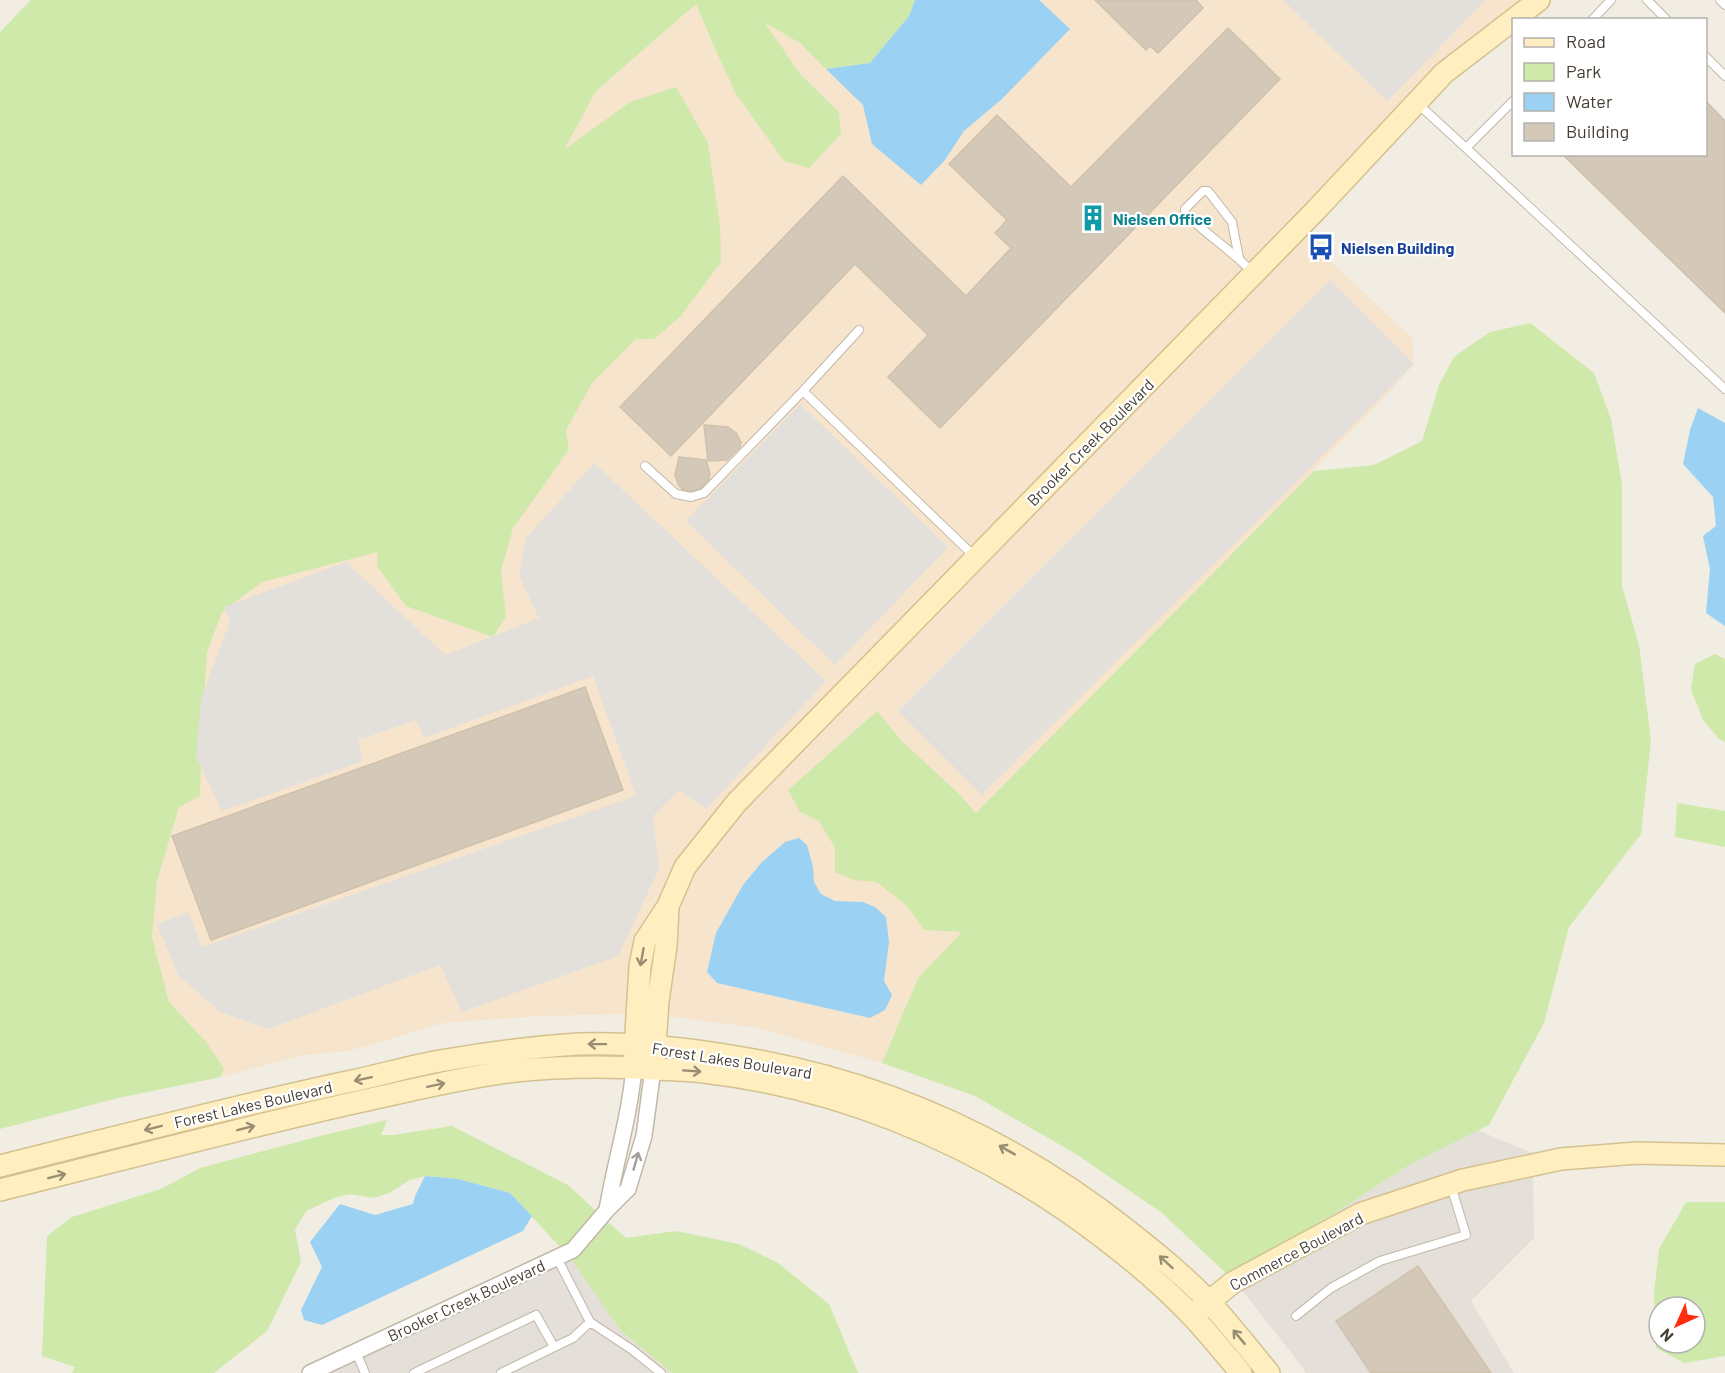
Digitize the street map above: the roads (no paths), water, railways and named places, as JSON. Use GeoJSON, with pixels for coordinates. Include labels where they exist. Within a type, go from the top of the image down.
{"type":"FeatureCollection","features":[{"type":"Feature","properties":{"kind":"main road","name":"Brooker Creek Boulevard"},"geometry":{"type":"LineString","coordinates":[[1516,18],[1539,0]]}},
{"type":"Feature","properties":{"kind":"main road","name":"Brooker Creek Boulevard"},"geometry":{"type":"LineString","coordinates":[[644,1068],[646,1046],[658,1001],[666,946],[668,906],[685,867],[737,802],[1254,274],[1444,73],[1512,21]]}},
{"type":"Feature","properties":{"kind":"main road","name":"Forest Lakes Boulevard"},"geometry":{"type":"LineString","coordinates":[[0,1166],[274,1098],[437,1062],[508,1050],[581,1044],[646,1046],[729,1056],[809,1071],[858,1084],[915,1105],[970,1130],[1052,1176],[1103,1211],[1153,1250],[1209,1302],[1269,1373]]}},
{"type":"Feature","properties":{"kind":"main road","name":"Forest Lakes Boulevard"},"geometry":{"type":"LineString","coordinates":[[0,1190],[280,1119],[513,1071],[580,1066],[704,1072],[770,1083],[850,1104],[908,1125],[962,1149],[1038,1192],[1092,1229],[1139,1266],[1192,1316],[1241,1373]]}},
{"type":"Feature","properties":{"kind":"main road","name":"Commerce Boulevard"},"geometry":{"type":"LineString","coordinates":[[1192,1316],[1232,1284],[1360,1214],[1462,1180],[1561,1159],[1637,1153],[1725,1155]]}},
{"type":"Feature","properties":{"kind":"street","name":"Brooker Creek Boulevard"},"geometry":{"type":"LineString","coordinates":[[310,1373],[573,1250],[607,1210],[633,1084],[644,1068]]}},
{"type":"Feature","properties":{"kind":"lane"},"geometry":{"type":"LineString","coordinates":[[1594,18],[1611,0]]}},
{"type":"Feature","properties":{"kind":"lane"},"geometry":{"type":"LineString","coordinates":[[1647,0],[1665,18]]}},
{"type":"Feature","properties":{"kind":"lane"},"geometry":{"type":"LineString","coordinates":[[1720,0],[1725,5]]}},
{"type":"Feature","properties":{"kind":"lane"},"geometry":{"type":"LineString","coordinates":[[1707,58],[1725,76]]}},
{"type":"Feature","properties":{"kind":"lane"},"geometry":{"type":"LineString","coordinates":[[1466,148],[1512,102]]}},
{"type":"Feature","properties":{"kind":"lane"},"geometry":{"type":"LineString","coordinates":[[1416,103],[1725,389]]}},
{"type":"Feature","properties":{"kind":"lane"},"geometry":{"type":"LineString","coordinates":[[1239,258],[1232,222],[1208,191],[1203,191],[1185,209],[1185,213],[1194,223],[1239,258],[1254,274]]}},
{"type":"Feature","properties":{"kind":"lane"},"geometry":{"type":"LineString","coordinates":[[645,466],[676,494],[691,497],[704,493],[803,391],[858,330]]}},
{"type":"Feature","properties":{"kind":"lane"},"geometry":{"type":"LineString","coordinates":[[803,391],[976,558]]}},
{"type":"Feature","properties":{"kind":"lane"},"geometry":{"type":"LineString","coordinates":[[1296,1316],[1331,1288],[1380,1261],[1466,1235],[1451,1184]]}},
{"type":"Feature","properties":{"kind":"lane"},"geometry":{"type":"LineString","coordinates":[[557,1258],[590,1322],[631,1349],[661,1373]]}},
{"type":"Feature","properties":{"kind":"lane"},"geometry":{"type":"LineString","coordinates":[[414,1373],[536,1315],[554,1347]]}},
{"type":"Feature","properties":{"kind":"lane"},"geometry":{"type":"LineString","coordinates":[[501,1373],[573,1338],[590,1322]]}},
{"type":"Feature","properties":{"kind":"lane"},"geometry":{"type":"LineString","coordinates":[[356,1352],[365,1373]]}},
{"type":"Feature","properties":{"kind":"water"},"geometry":{"type":"Polygon","coordinates":[[[915,0],[1039,0],[1070,29],[1002,99],[964,131],[945,160],[921,185],[872,144],[863,105],[826,69],[870,63],[909,16],[915,0]]]}},
{"type":"Feature","properties":{"kind":"water"},"geometry":{"type":"Polygon","coordinates":[[[1698,408],[1725,423],[1725,626],[1706,613],[1710,569],[1703,536],[1716,526],[1713,497],[1683,464],[1690,430],[1698,408]]]}},
{"type":"Feature","properties":{"kind":"water"},"geometry":{"type":"Polygon","coordinates":[[[799,838],[807,845],[813,867],[814,882],[821,894],[835,901],[863,902],[875,907],[886,917],[889,942],[884,981],[892,995],[885,1010],[870,1018],[717,983],[707,972],[716,933],[743,885],[762,862],[785,842],[799,838]]]}},
{"type":"Feature","properties":{"kind":"water"},"geometry":{"type":"Polygon","coordinates":[[[425,1176],[458,1179],[510,1193],[532,1216],[523,1231],[322,1325],[304,1320],[301,1310],[322,1267],[310,1242],[340,1204],[375,1215],[413,1204],[425,1176]]]}},
{"type":"Feature","properties":{"kind":"place","name":"Nielsen Office"},"geometry":{"type":"Point","coordinates":[1093,218]}},
{"type":"Feature","properties":{"kind":"place","name":"Nielsen Building"},"geometry":{"type":"Point","coordinates":[1321,247]}}]}
